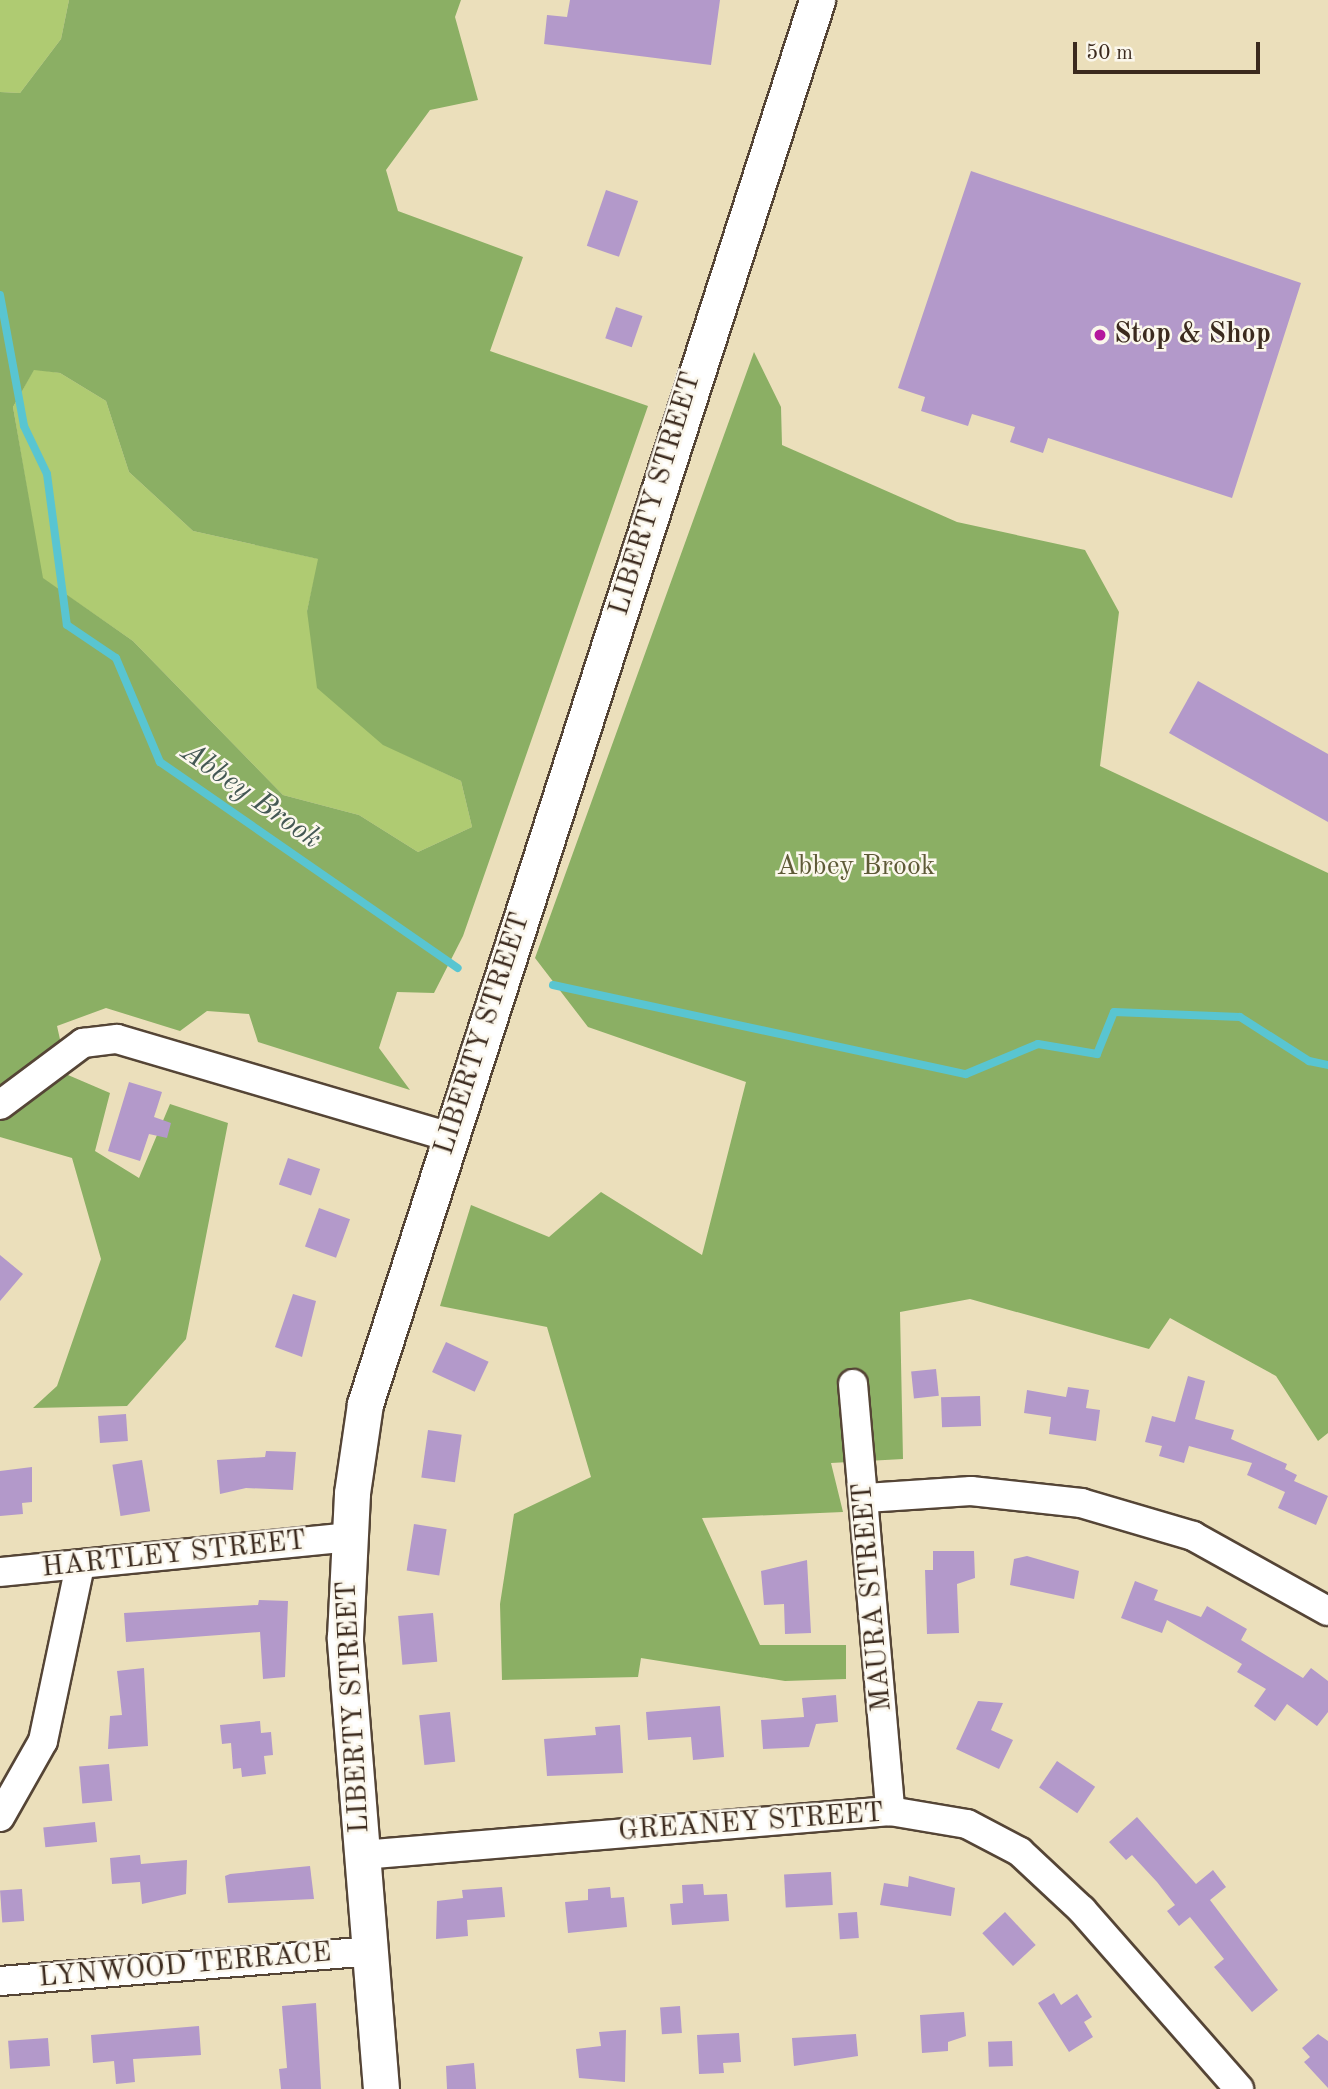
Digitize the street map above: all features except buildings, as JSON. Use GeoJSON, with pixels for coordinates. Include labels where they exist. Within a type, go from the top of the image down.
{"type":"FeatureCollection","features":[{"type":"Feature","properties":{"kind":"main road","name":"LIBERTY STREET"},"geometry":{"type":"LineString","coordinates":[[381,2089],[345,1637],[349,1537],[365,1404],[815,3]]}},
{"type":"Feature","properties":{"kind":"street"},"geometry":{"type":"LineString","coordinates":[[0,1105],[83,1044],[117,1039],[450,1137]]}},
{"type":"Feature","properties":{"kind":"street","name":"MAURA STREET"},"geometry":{"type":"LineString","coordinates":[[853,1384],[866,1498],[890,1811]]}},
{"type":"Feature","properties":{"kind":"street"},"geometry":{"type":"LineString","coordinates":[[866,1498],[971,1491],[1081,1503],[1193,1536],[1328,1611]]}},
{"type":"Feature","properties":{"kind":"street","name":"HARTLEY STREET"},"geometry":{"type":"LineString","coordinates":[[0,1572],[349,1537]]}},
{"type":"Feature","properties":{"kind":"street"},"geometry":{"type":"LineString","coordinates":[[0,1817],[43,1741],[80,1566]]}},
{"type":"Feature","properties":{"kind":"street","name":"GREANEY STREET"},"geometry":{"type":"LineString","coordinates":[[362,1855],[890,1811],[967,1825],[1020,1852],[1082,1910],[1226,2085]]}},
{"type":"Feature","properties":{"kind":"street","name":"LYNWOOD TERRACE"},"geometry":{"type":"LineString","coordinates":[[0,1981],[370,1951]]}},
{"type":"Feature","properties":{"kind":"green space"},"geometry":{"type":"Polygon","coordinates":[[[0,0],[69,0],[61,39],[20,93],[0,92],[0,0]]]}},
{"type":"Feature","properties":{"kind":"green space"},"geometry":{"type":"Polygon","coordinates":[[[69,0],[461,0],[455,17],[478,100],[430,110],[386,170],[398,211],[523,257],[490,351],[648,406],[463,936],[434,993],[397,992],[379,1048],[410,1090],[258,1042],[249,1014],[207,1011],[180,1031],[106,1008],[57,1026],[68,1075],[110,1093],[95,1151],[139,1178],[170,1104],[228,1123],[186,1339],[127,1406],[33,1408],[57,1386],[101,1259],[72,1158],[0,1137],[0,92],[20,93],[61,39],[69,0]],[[34,370],[13,407],[43,578],[133,641],[283,795],[359,815],[418,852],[472,827],[461,781],[383,745],[317,688],[307,611],[318,559],[193,531],[129,472],[106,401],[60,373],[34,370]]]}},
{"type":"Feature","properties":{"kind":"green space","name":"Abbey Brook"},"geometry":{"type":"Polygon","coordinates":[[[754,352],[781,407],[782,445],[957,522],[1085,550],[1119,612],[1100,766],[1328,873],[1328,1433],[1318,1441],[1276,1376],[1170,1318],[1149,1349],[970,1299],[900,1312],[903,1459],[831,1463],[843,1512],[702,1518],[760,1645],[846,1645],[846,1679],[785,1681],[641,1658],[638,1677],[502,1680],[500,1604],[514,1514],[591,1477],[547,1327],[440,1306],[471,1205],[549,1237],[601,1192],[702,1255],[746,1082],[588,1027],[535,958],[754,352]]]}},
{"type":"Feature","properties":{"kind":"green space"},"geometry":{"type":"Polygon","coordinates":[[[34,369],[60,373],[106,401],[129,472],[193,531],[319,559],[307,611],[383,744],[461,781],[472,827],[418,852],[359,815],[283,795],[133,641],[42,578],[13,407],[34,369]]]}},
{"type":"Feature","properties":{"kind":"waterway","name":"Abbey Brook"},"geometry":{"type":"LineString","coordinates":[[0,295],[24,426],[47,474],[67,625],[116,658],[160,762],[458,968]]}},
{"type":"Feature","properties":{"kind":"waterway","name":"Abbey Brook"},"geometry":{"type":"LineString","coordinates":[[553,985],[966,1074],[1038,1044],[1097,1054],[1114,1012],[1240,1017],[1309,1061],[1328,1065]]}},
{"type":"Feature","properties":{"kind":"place","name":"Stop & Shop"},"geometry":{"type":"Point","coordinates":[1100,335]}}]}
